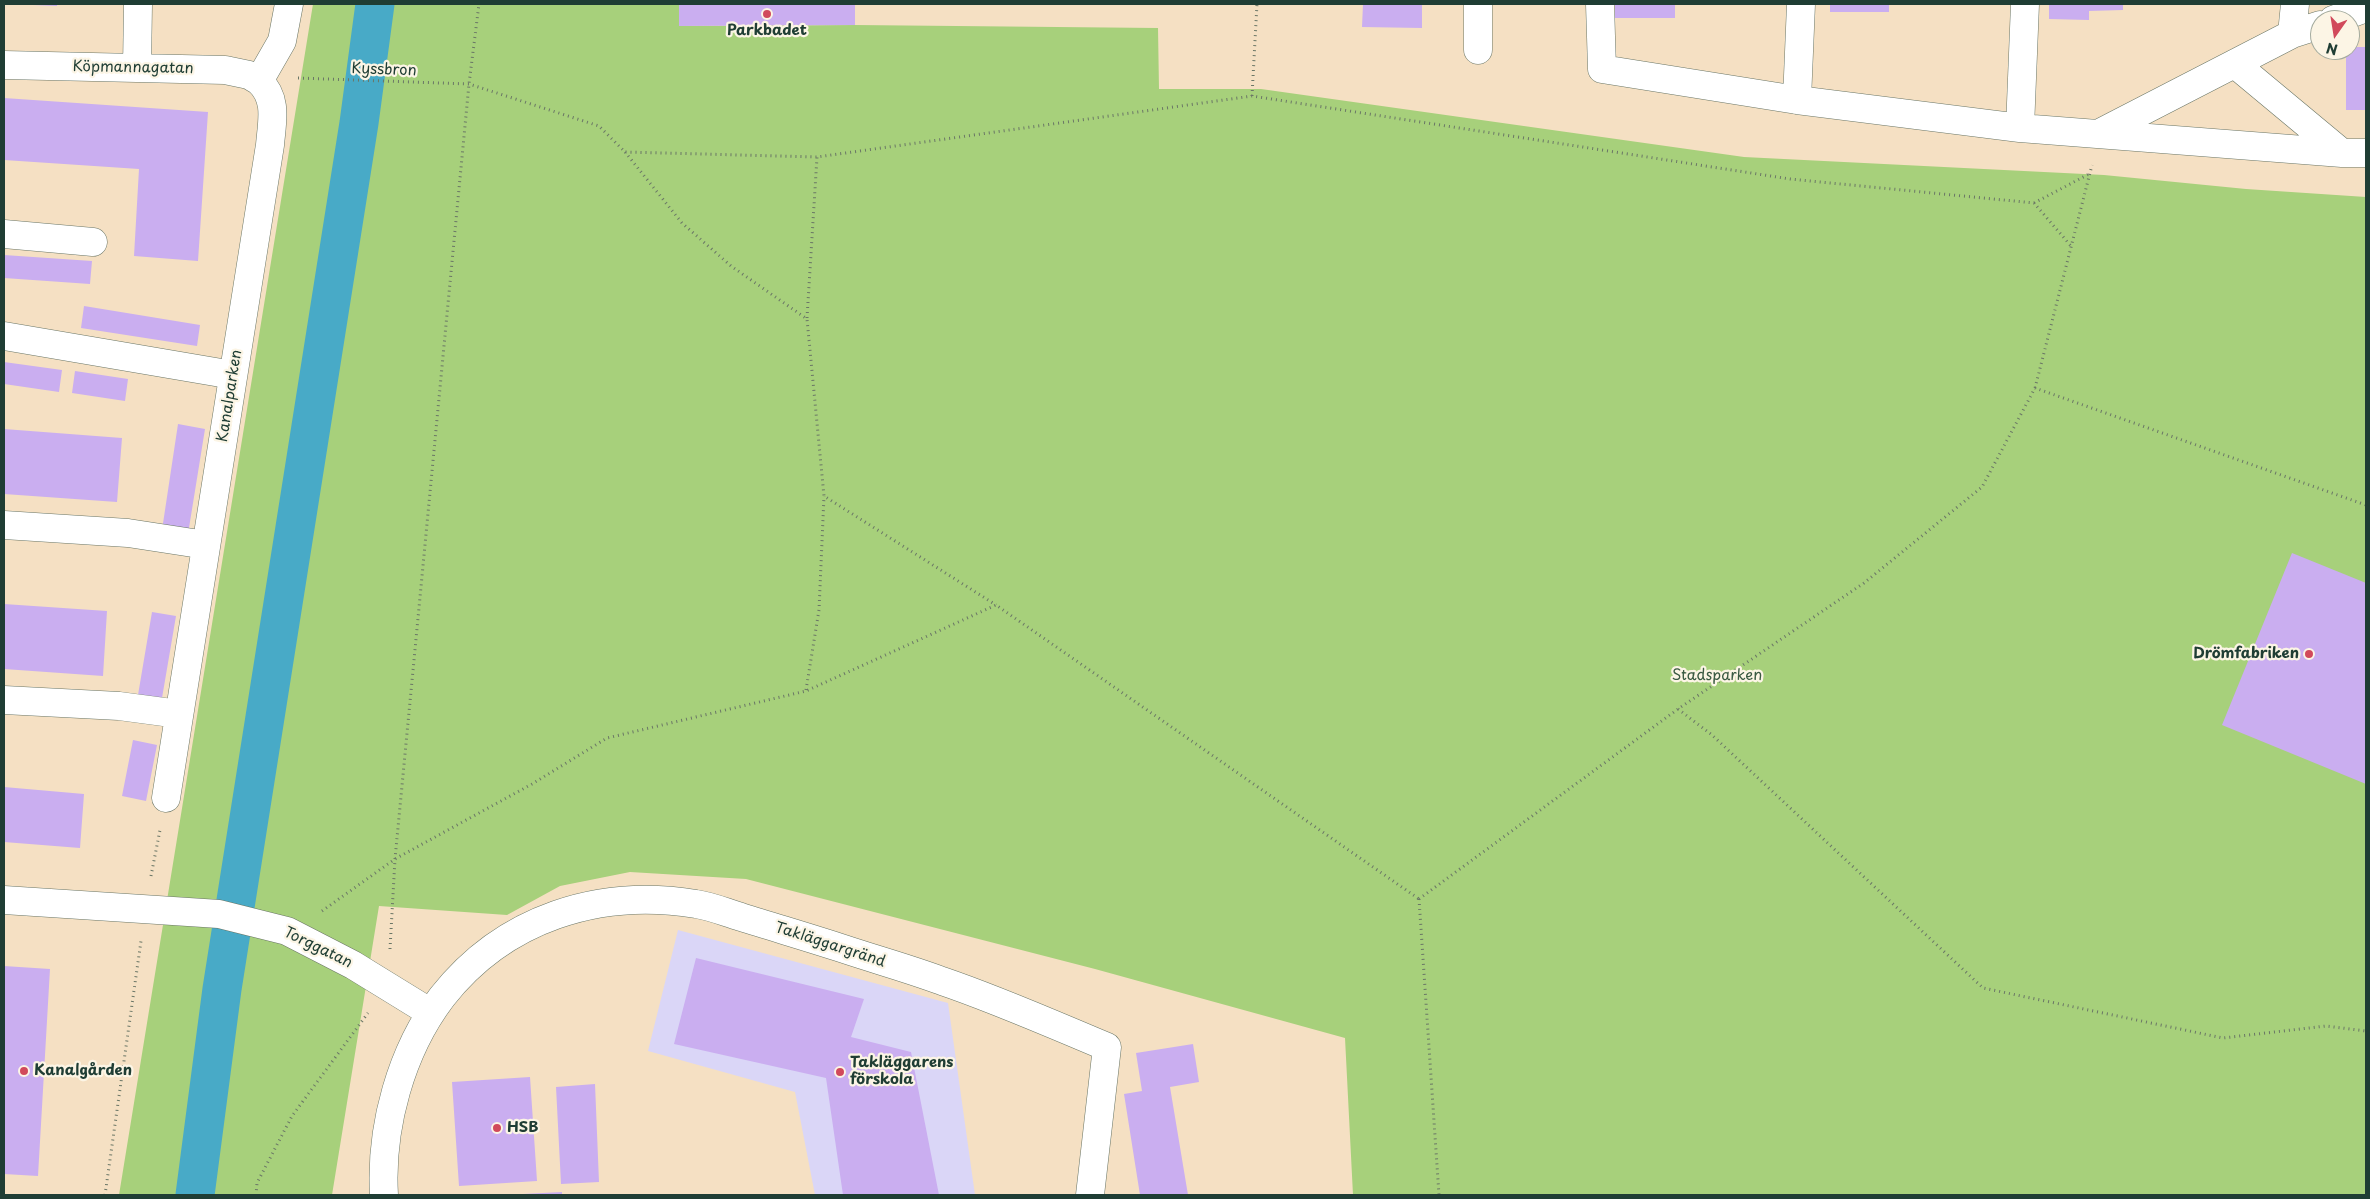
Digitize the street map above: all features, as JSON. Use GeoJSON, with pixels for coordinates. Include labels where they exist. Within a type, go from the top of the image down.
{"type":"FeatureCollection","features":[{"type":"Feature","properties":{"kind":"street"},"geometry":{"type":"LineString","coordinates":[[137,68],[138,4]]}},
{"type":"Feature","properties":{"kind":"street"},"geometry":{"type":"LineString","coordinates":[[259,81],[282,41],[289,4]]}},
{"type":"Feature","properties":{"kind":"street"},"geometry":{"type":"LineString","coordinates":[[1478,4],[1478,50]]}},
{"type":"Feature","properties":{"kind":"street"},"geometry":{"type":"LineString","coordinates":[[1600,4],[1602,69],[1797,100],[2020,128],[2354,153]]}},
{"type":"Feature","properties":{"kind":"street"},"geometry":{"type":"LineString","coordinates":[[1797,100],[1801,4]]}},
{"type":"Feature","properties":{"kind":"street"},"geometry":{"type":"LineString","coordinates":[[2020,128],[2025,4]]}},
{"type":"Feature","properties":{"kind":"street"},"geometry":{"type":"LineString","coordinates":[[2292,34],[2295,4]]}},
{"type":"Feature","properties":{"kind":"street"},"geometry":{"type":"LineString","coordinates":[[2100,133],[2292,34],[2310,28]]}},
{"type":"Feature","properties":{"kind":"street","name":"Köpmannagatan"},"geometry":{"type":"LineString","coordinates":[[4,64],[225,70],[250,75],[259,81]]}},
{"type":"Feature","properties":{"kind":"street"},"geometry":{"type":"LineString","coordinates":[[2235,64],[2354,153]]}},
{"type":"Feature","properties":{"kind":"street","name":"Kanalparken"},"geometry":{"type":"LineString","coordinates":[[166,798],[270,145],[273,109],[271,97],[259,81]]}},
{"type":"Feature","properties":{"kind":"street"},"geometry":{"type":"LineString","coordinates":[[4,234],[92,242]]}},
{"type":"Feature","properties":{"kind":"street"},"geometry":{"type":"LineString","coordinates":[[4,336],[233,375]]}},
{"type":"Feature","properties":{"kind":"street"},"geometry":{"type":"LineString","coordinates":[[4,526],[128,533],[206,545]]}},
{"type":"Feature","properties":{"kind":"street"},"geometry":{"type":"LineString","coordinates":[[4,700],[119,706],[179,714]]}},
{"type":"Feature","properties":{"kind":"street","name":"Torggatan"},"geometry":{"type":"LineString","coordinates":[[4,900],[158,908],[219,914],[287,931],[353,965],[430,1013]]}},
{"type":"Feature","properties":{"kind":"street","name":"Takläggargränd"},"geometry":{"type":"LineString","coordinates":[[430,1013],[456,980],[500,943],[542,919],[605,901],[649,900],[698,904],[942,981],[1107,1047],[1090,1195]]}},
{"type":"Feature","properties":{"kind":"street"},"geometry":{"type":"LineString","coordinates":[[384,1195],[382,1170],[394,1100],[406,1060],[430,1013]]}},
{"type":"Feature","properties":{"kind":"path"},"geometry":{"type":"LineString","coordinates":[[256,1195],[258,1183],[292,1116],[388,986],[395,860],[469,84],[479,4]]}},
{"type":"Feature","properties":{"kind":"path"},"geometry":{"type":"LineString","coordinates":[[1252,96],[1257,4]]}},
{"type":"Feature","properties":{"kind":"path","name":"Kyssbron"},"geometry":{"type":"LineString","coordinates":[[298,78],[469,84],[599,126],[626,152],[682,223],[731,266],[808,319]]}},
{"type":"Feature","properties":{"kind":"path"},"geometry":{"type":"LineString","coordinates":[[626,152],[817,157],[1252,96],[1790,179],[2034,203],[2089,174]]}},
{"type":"Feature","properties":{"kind":"path"},"geometry":{"type":"LineString","coordinates":[[1419,899],[1678,710],[1864,584],[1982,487],[2035,388],[2100,133]]}},
{"type":"Feature","properties":{"kind":"path"},"geometry":{"type":"LineString","coordinates":[[806,691],[819,610],[824,496],[808,319],[817,157]]}},
{"type":"Feature","properties":{"kind":"path"},"geometry":{"type":"LineString","coordinates":[[2034,203],[2071,246]]}},
{"type":"Feature","properties":{"kind":"path"},"geometry":{"type":"LineString","coordinates":[[2035,388],[2366,505]]}},
{"type":"Feature","properties":{"kind":"path"},"geometry":{"type":"LineString","coordinates":[[824,496],[996,605],[1419,899]]}},
{"type":"Feature","properties":{"kind":"path"},"geometry":{"type":"LineString","coordinates":[[321,912],[395,860],[532,784],[607,738],[806,691],[996,605]]}},
{"type":"Feature","properties":{"kind":"path"},"geometry":{"type":"LineString","coordinates":[[1678,710],[1712,735],[1983,988],[2223,1038],[2326,1026],[2366,1031]]}},
{"type":"Feature","properties":{"kind":"path"},"geometry":{"type":"LineString","coordinates":[[105,1195],[158,908],[166,798]]}},
{"type":"Feature","properties":{"kind":"path"},"geometry":{"type":"LineString","coordinates":[[1419,899],[1439,1195]]}},
{"type":"Feature","properties":{"kind":"shaded area","name":"Takläggarens förskola"},"geometry":{"type":"Polygon","coordinates":[[[678,930],[948,1003],[975,1195],[815,1195],[795,1092],[648,1051],[678,930]]]}},
{"type":"Feature","properties":{"kind":"green space","name":"Stadsparken"},"geometry":{"type":"Polygon","coordinates":[[[313,4],[679,4],[679,26],[855,25],[1158,28],[1159,89],[1261,89],[1744,157],[2104,175],[2246,189],[2366,197],[2366,1195],[1353,1195],[1345,1038],[1095,969],[746,879],[630,872],[560,886],[507,915],[379,906],[332,1195],[119,1195],[313,4]]]}},
{"type":"Feature","properties":{"kind":"building"},"geometry":{"type":"Polygon","coordinates":[[[57,4],[57,6],[33,5],[57,4]]]}},
{"type":"Feature","properties":{"kind":"building","name":"Parkbadet"},"geometry":{"type":"Polygon","coordinates":[[[679,4],[855,4],[855,25],[679,26],[679,4]]]}},
{"type":"Feature","properties":{"kind":"building"},"geometry":{"type":"Polygon","coordinates":[[[1363,4],[1422,4],[1422,28],[1362,27],[1363,4]]]}},
{"type":"Feature","properties":{"kind":"building"},"geometry":{"type":"Polygon","coordinates":[[[1615,4],[1675,4],[1675,18],[1615,18],[1615,4]]]}},
{"type":"Feature","properties":{"kind":"building"},"geometry":{"type":"Polygon","coordinates":[[[1830,4],[1889,4],[1889,12],[1830,12],[1830,4]]]}},
{"type":"Feature","properties":{"kind":"building"},"geometry":{"type":"Polygon","coordinates":[[[2049,4],[2123,4],[2123,10],[2089,11],[2089,20],[2049,19],[2049,4]]]}},
{"type":"Feature","properties":{"kind":"building"},"geometry":{"type":"Polygon","coordinates":[[[2360,47],[2366,47],[2366,110],[2346,110],[2346,60],[2360,60],[2360,47]]]}},
{"type":"Feature","properties":{"kind":"building"},"geometry":{"type":"Polygon","coordinates":[[[4,98],[208,112],[198,261],[134,256],[139,169],[4,160],[4,98]]]}},
{"type":"Feature","properties":{"kind":"building"},"geometry":{"type":"Polygon","coordinates":[[[4,255],[92,261],[90,284],[4,278],[4,255]]]}},
{"type":"Feature","properties":{"kind":"building"},"geometry":{"type":"Polygon","coordinates":[[[84,306],[200,325],[197,346],[81,328],[84,306]]]}},
{"type":"Feature","properties":{"kind":"building"},"geometry":{"type":"Polygon","coordinates":[[[4,362],[62,370],[59,392],[4,384],[4,362]]]}},
{"type":"Feature","properties":{"kind":"building"},"geometry":{"type":"Polygon","coordinates":[[[75,371],[128,379],[125,401],[72,393],[75,371]]]}},
{"type":"Feature","properties":{"kind":"building"},"geometry":{"type":"Polygon","coordinates":[[[178,424],[205,429],[188,534],[162,530],[178,424]]]}},
{"type":"Feature","properties":{"kind":"building"},"geometry":{"type":"Polygon","coordinates":[[[4,429],[122,438],[117,502],[4,494],[4,429]]]}},
{"type":"Feature","properties":{"kind":"building","name":"Drömfabriken"},"geometry":{"type":"Polygon","coordinates":[[[2292,553],[2366,583],[2366,784],[2222,725],[2292,553]]]}},
{"type":"Feature","properties":{"kind":"building"},"geometry":{"type":"Polygon","coordinates":[[[4,604],[107,611],[103,676],[4,669],[4,604]]]}},
{"type":"Feature","properties":{"kind":"building"},"geometry":{"type":"Polygon","coordinates":[[[152,612],[176,616],[162,698],[138,695],[152,612]]]}},
{"type":"Feature","properties":{"kind":"building"},"geometry":{"type":"Polygon","coordinates":[[[133,740],[157,745],[146,801],[122,796],[133,740]]]}},
{"type":"Feature","properties":{"kind":"building"},"geometry":{"type":"Polygon","coordinates":[[[4,787],[84,794],[80,848],[4,842],[4,787]]]}},
{"type":"Feature","properties":{"kind":"building","name":"Takläggarens förskola"},"geometry":{"type":"Polygon","coordinates":[[[696,958],[864,999],[851,1037],[911,1052],[939,1195],[843,1195],[826,1078],[674,1044],[696,958]]]}},
{"type":"Feature","properties":{"kind":"building","name":"Kanalgården"},"geometry":{"type":"Polygon","coordinates":[[[4,966],[50,969],[38,1176],[4,1174],[4,966]]]}},
{"type":"Feature","properties":{"kind":"building"},"geometry":{"type":"Polygon","coordinates":[[[1193,1044],[1199,1082],[1170,1087],[1188,1195],[1140,1195],[1124,1094],[1142,1091],[1136,1053],[1193,1044]]]}},
{"type":"Feature","properties":{"kind":"building"},"geometry":{"type":"Polygon","coordinates":[[[530,1077],[537,1181],[459,1186],[452,1082],[530,1077]]]}},
{"type":"Feature","properties":{"kind":"building"},"geometry":{"type":"Polygon","coordinates":[[[595,1084],[599,1182],[561,1184],[556,1087],[595,1084]]]}},
{"type":"Feature","properties":{"kind":"building"},"geometry":{"type":"Polygon","coordinates":[[[562,1192],[562,1195],[523,1195],[523,1194],[562,1192]]]}},
{"type":"Feature","properties":{"kind":"waterway"},"geometry":{"type":"LineString","coordinates":[[195,1195],[222,989],[359,123],[375,4]]}},
{"type":"Feature","properties":{"kind":"place","name":"Parkbadet"},"geometry":{"type":"Point","coordinates":[767,14]}},
{"type":"Feature","properties":{"kind":"place","name":"Drömfabriken"},"geometry":{"type":"Point","coordinates":[2309,654]}},
{"type":"Feature","properties":{"kind":"place","name":"Kanalgården"},"geometry":{"type":"Point","coordinates":[24,1071]}},
{"type":"Feature","properties":{"kind":"place","name":"Takläggarens förskola"},"geometry":{"type":"Point","coordinates":[840,1072]}},
{"type":"Feature","properties":{"kind":"place","name":"HSB"},"geometry":{"type":"Point","coordinates":[497,1128]}}]}
